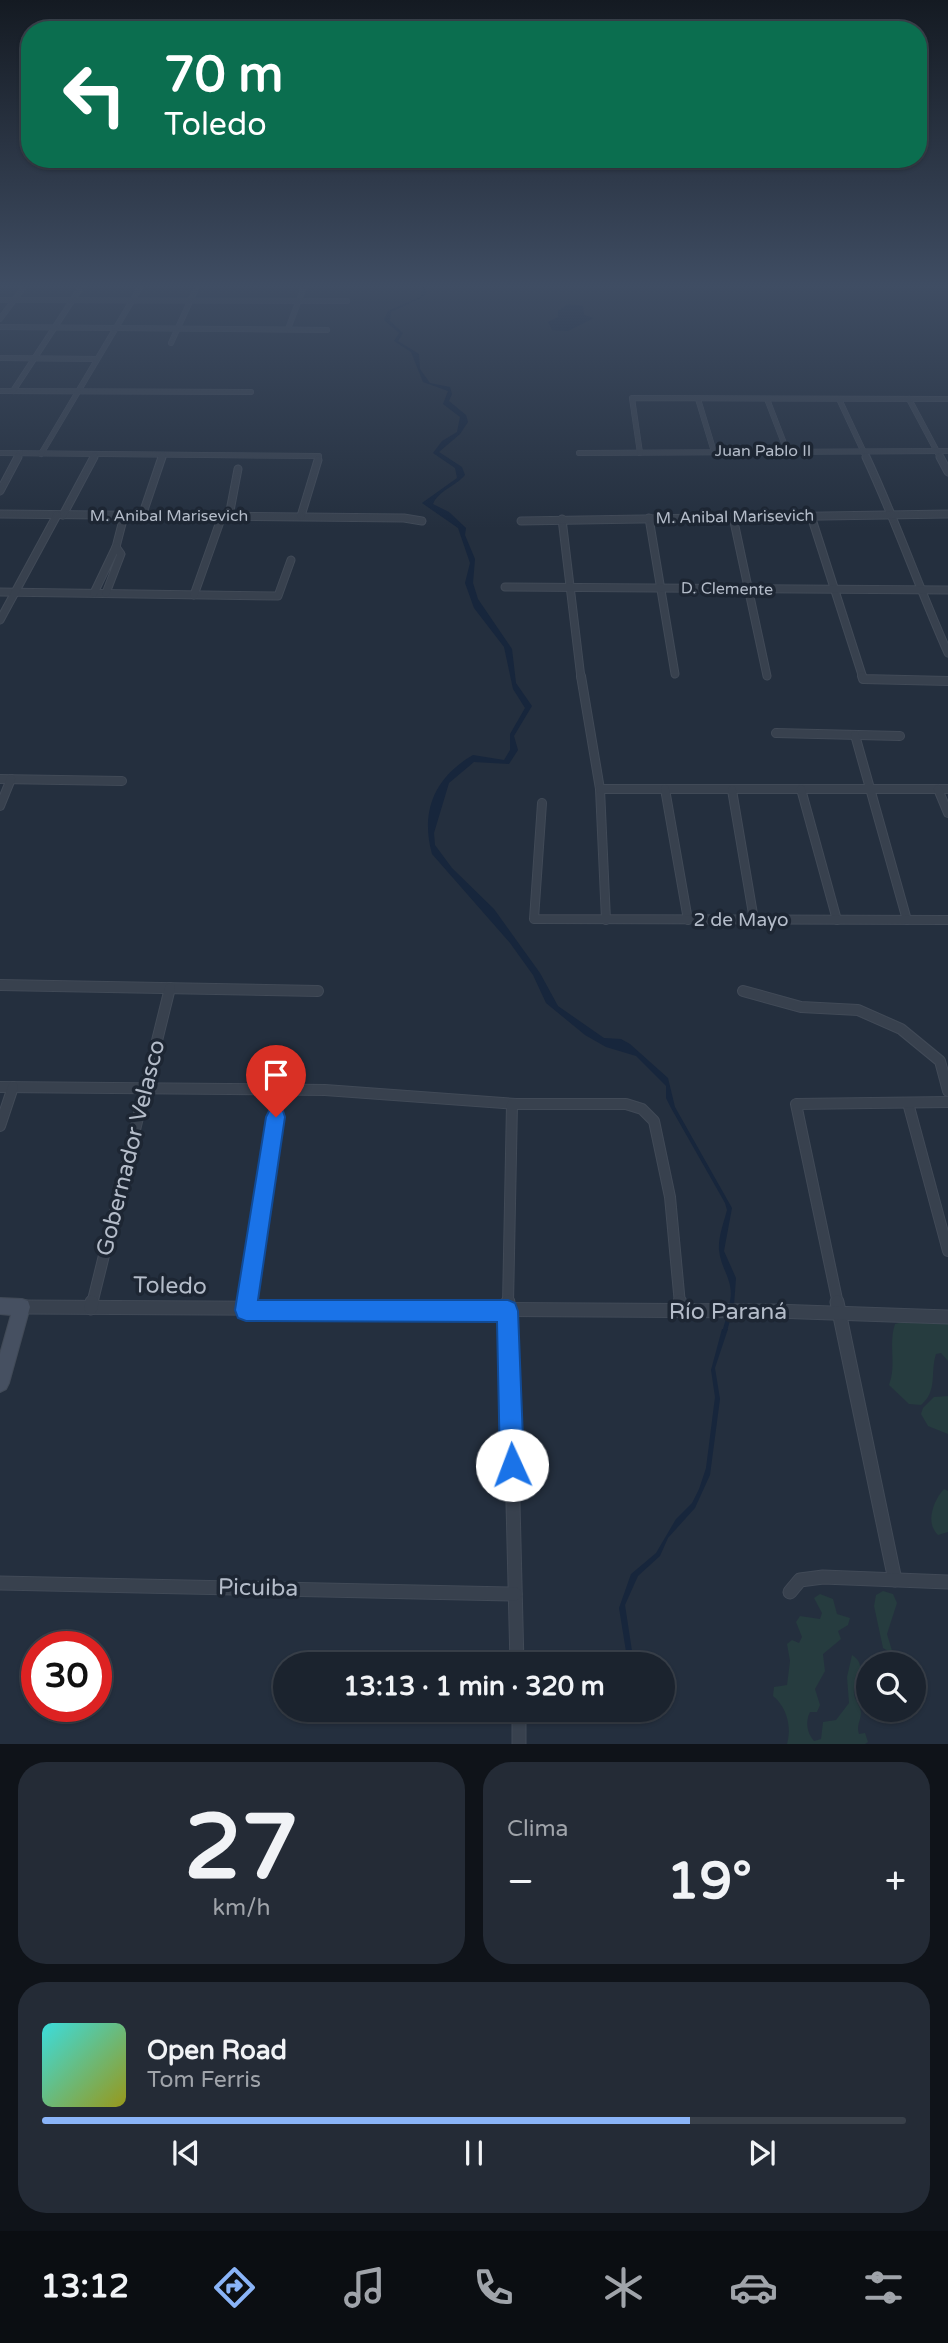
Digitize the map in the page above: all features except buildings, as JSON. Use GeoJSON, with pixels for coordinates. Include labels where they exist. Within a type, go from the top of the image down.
{"type":"FeatureCollection","features":[{"type":"Feature","properties":{"kind":"main road","name":"Toledo"},"geometry":{"type":"LineString","coordinates":[[0,1307],[22,1307]]}},
{"type":"Feature","properties":{"kind":"main road"},"geometry":{"type":"LineString","coordinates":[[0,1383],[22,1307]]}},
{"type":"Feature","properties":{"kind":"street"},"geometry":{"type":"LineString","coordinates":[[13,391],[29,365]]}},
{"type":"Feature","properties":{"kind":"street"},"geometry":{"type":"LineString","coordinates":[[41,454],[83,391],[94,365]]}},
{"type":"Feature","properties":{"kind":"street"},"geometry":{"type":"LineString","coordinates":[[0,391],[251,392]]}},
{"type":"Feature","properties":{"kind":"street"},"geometry":{"type":"LineString","coordinates":[[640,453],[632,398],[948,399]]}},
{"type":"Feature","properties":{"kind":"street"},"geometry":{"type":"LineString","coordinates":[[698,399],[714,452]]}},
{"type":"Feature","properties":{"kind":"street"},"geometry":{"type":"LineString","coordinates":[[767,399],[787,451]]}},
{"type":"Feature","properties":{"kind":"street"},"geometry":{"type":"LineString","coordinates":[[839,399],[893,515],[920,591],[948,653]]}},
{"type":"Feature","properties":{"kind":"street"},"geometry":{"type":"LineString","coordinates":[[909,399],[948,472]]}},
{"type":"Feature","properties":{"kind":"street","name":"Juan Pablo II"},"geometry":{"type":"LineString","coordinates":[[579,453],[948,451]]}},
{"type":"Feature","properties":{"kind":"street"},"geometry":{"type":"LineString","coordinates":[[0,453],[318,458],[301,516]]}},
{"type":"Feature","properties":{"kind":"street"},"geometry":{"type":"LineString","coordinates":[[0,491],[20,453]]}},
{"type":"Feature","properties":{"kind":"street"},"geometry":{"type":"LineString","coordinates":[[142,516],[163,454]]}},
{"type":"Feature","properties":{"kind":"street"},"geometry":{"type":"LineString","coordinates":[[0,620],[95,455]]}},
{"type":"Feature","properties":{"kind":"street"},"geometry":{"type":"LineString","coordinates":[[194,595],[226,516],[238,468]]}},
{"type":"Feature","properties":{"kind":"street","name":"M. Anibal Marisevich"},"geometry":{"type":"LineString","coordinates":[[0,514],[301,516],[404,518],[422,521]]}},
{"type":"Feature","properties":{"kind":"street","name":"M. Anibal Marisevich"},"geometry":{"type":"LineString","coordinates":[[521,520],[948,514]]}},
{"type":"Feature","properties":{"kind":"street"},"geometry":{"type":"LineString","coordinates":[[94,593],[116,547],[124,516]]}},
{"type":"Feature","properties":{"kind":"street"},"geometry":{"type":"LineString","coordinates":[[811,516],[863,680],[948,681]]}},
{"type":"Feature","properties":{"kind":"street"},"geometry":{"type":"LineString","coordinates":[[733,517],[767,676]]}},
{"type":"Feature","properties":{"kind":"street"},"geometry":{"type":"LineString","coordinates":[[649,518],[675,674]]}},
{"type":"Feature","properties":{"kind":"street"},"geometry":{"type":"LineString","coordinates":[[562,519],[580,672],[600,789],[607,920]]}},
{"type":"Feature","properties":{"kind":"street"},"geometry":{"type":"LineString","coordinates":[[106,593],[121,554],[116,547]]}},
{"type":"Feature","properties":{"kind":"street"},"geometry":{"type":"LineString","coordinates":[[0,592],[278,596],[291,559]]}},
{"type":"Feature","properties":{"kind":"street","name":"D. Clemente"},"geometry":{"type":"LineString","coordinates":[[505,587],[948,590]]}},
{"type":"Feature","properties":{"kind":"street"},"geometry":{"type":"LineString","coordinates":[[776,733],[900,736]]}},
{"type":"Feature","properties":{"kind":"street"},"geometry":{"type":"LineString","coordinates":[[855,735],[907,920]]}},
{"type":"Feature","properties":{"kind":"street"},"geometry":{"type":"LineString","coordinates":[[0,779],[122,781]]}},
{"type":"Feature","properties":{"kind":"street"},"geometry":{"type":"LineString","coordinates":[[0,806],[11,779]]}},
{"type":"Feature","properties":{"kind":"street"},"geometry":{"type":"LineString","coordinates":[[600,789],[943,789],[948,813]]}},
{"type":"Feature","properties":{"kind":"street"},"geometry":{"type":"LineString","coordinates":[[665,789],[688,920]]}},
{"type":"Feature","properties":{"kind":"street"},"geometry":{"type":"LineString","coordinates":[[801,789],[837,920]]}},
{"type":"Feature","properties":{"kind":"street"},"geometry":{"type":"LineString","coordinates":[[732,790],[754,920]]}},
{"type":"Feature","properties":{"kind":"street","name":"2 de Mayo"},"geometry":{"type":"LineString","coordinates":[[542,803],[534,919],[947,922]]}},
{"type":"Feature","properties":{"kind":"street"},"geometry":{"type":"LineString","coordinates":[[0,985],[318,991]]}},
{"type":"Feature","properties":{"kind":"street","name":"Gobernador Velasco"},"geometry":{"type":"LineString","coordinates":[[91,1308],[170,988]]}},
{"type":"Feature","properties":{"kind":"street"},"geometry":{"type":"LineString","coordinates":[[743,991],[802,1007],[858,1010],[901,1028],[940,1061],[948,1091]]}},
{"type":"Feature","properties":{"kind":"street"},"geometry":{"type":"LineString","coordinates":[[0,1087],[325,1090],[516,1104],[626,1104],[642,1109],[654,1121],[670,1197],[681,1311]]}},
{"type":"Feature","properties":{"kind":"street"},"geometry":{"type":"LineString","coordinates":[[0,1126],[13,1087]]}},
{"type":"Feature","properties":{"kind":"street"},"geometry":{"type":"LineString","coordinates":[[246,1310],[280,1090]]}},
{"type":"Feature","properties":{"kind":"street"},"geometry":{"type":"LineString","coordinates":[[908,1102],[948,1251]]}},
{"type":"Feature","properties":{"kind":"street"},"geometry":{"type":"LineString","coordinates":[[895,1580],[796,1104],[948,1102]]}},
{"type":"Feature","properties":{"kind":"street"},"geometry":{"type":"LineString","coordinates":[[516,1104],[512,1104],[508,1311],[517,1652]]}},
{"type":"Feature","properties":{"kind":"street","name":"Toledo"},"geometry":{"type":"LineString","coordinates":[[22,1307],[508,1311]]}},
{"type":"Feature","properties":{"kind":"street","name":"Río Paraná"},"geometry":{"type":"LineString","coordinates":[[508,1311],[774,1311],[948,1317]]}},
{"type":"Feature","properties":{"kind":"street"},"geometry":{"type":"LineString","coordinates":[[790,1592],[800,1580],[822,1577],[948,1582]]}},
{"type":"Feature","properties":{"kind":"street","name":"Picuiba"},"geometry":{"type":"LineString","coordinates":[[0,1583],[515,1594]]}},
{"type":"Feature","properties":{"kind":"street"},"geometry":{"type":"LineString","coordinates":[[519,1722],[520,1744]]}},
{"type":"Feature","properties":{"kind":"green space"},"geometry":{"type":"Polygon","coordinates":[[[948,1319],[948,1361],[941,1353],[936,1354],[930,1394],[921,1405],[909,1404],[889,1385],[895,1324],[911,1320],[948,1319]]]}},
{"type":"Feature","properties":{"kind":"green space"},"geometry":{"type":"Polygon","coordinates":[[[948,1396],[948,1434],[928,1426],[921,1414],[934,1397],[948,1396]]]}},
{"type":"Feature","properties":{"kind":"green space"},"geometry":{"type":"Polygon","coordinates":[[[944,1489],[948,1491],[948,1532],[938,1535],[931,1518],[944,1489]]]}},
{"type":"Feature","properties":{"kind":"green space"},"geometry":{"type":"Polygon","coordinates":[[[883,1591],[893,1594],[897,1603],[887,1634],[892,1652],[883,1648],[874,1606],[876,1595],[883,1591]]]}},
{"type":"Feature","properties":{"kind":"green space"},"geometry":{"type":"Polygon","coordinates":[[[820,1594],[833,1599],[837,1614],[850,1618],[848,1625],[838,1631],[841,1639],[823,1654],[825,1671],[815,1689],[820,1705],[817,1712],[810,1712],[808,1731],[814,1741],[821,1739],[823,1722],[836,1720],[849,1703],[847,1677],[852,1655],[856,1658],[856,1722],[859,1722],[859,1734],[865,1733],[868,1742],[865,1744],[787,1744],[787,1718],[782,1706],[773,1696],[774,1687],[787,1685],[790,1661],[787,1644],[792,1640],[799,1643],[802,1637],[796,1622],[800,1616],[820,1619],[822,1613],[814,1598],[820,1594]]]}},
{"type":"Feature","properties":{"kind":"water"},"geometry":{"type":"Polygon","coordinates":[[[416,365],[420,365],[430,383],[450,387],[452,394],[449,401],[466,415],[468,422],[460,434],[439,452],[462,467],[465,475],[435,499],[433,504],[449,512],[466,528],[465,535],[475,559],[473,583],[478,599],[512,649],[516,683],[532,706],[514,736],[518,750],[509,764],[474,762],[449,783],[434,833],[435,845],[452,868],[494,909],[540,973],[558,1006],[604,1038],[621,1039],[630,1044],[668,1078],[675,1107],[732,1208],[724,1251],[736,1278],[734,1305],[729,1305],[731,1290],[719,1250],[727,1210],[725,1203],[671,1108],[666,1098],[666,1086],[636,1056],[606,1047],[585,1035],[546,1003],[533,975],[510,943],[432,854],[428,823],[434,797],[440,785],[473,755],[504,760],[510,750],[510,734],[525,708],[513,689],[504,647],[474,608],[465,583],[470,563],[458,528],[422,503],[457,478],[455,468],[433,453],[442,441],[457,432],[460,417],[443,404],[448,391],[423,382],[416,365]]]}},
{"type":"Feature","properties":{"kind":"water"},"geometry":{"type":"Polygon","coordinates":[[[722,1329],[728,1329],[715,1368],[720,1399],[710,1475],[695,1508],[668,1538],[660,1556],[638,1576],[625,1605],[632,1652],[626,1652],[619,1608],[631,1574],[656,1553],[676,1519],[692,1503],[706,1468],[715,1397],[711,1370],[722,1329]]]}},
{"type":"Feature","properties":{"kind":"waterway"},"geometry":{"type":"LineString","coordinates":[[725,1330],[729,1316]]}},
{"type":"Feature","properties":{"kind":"route"},"geometry":{"type":"LineString","coordinates":[[276,1117],[246,1310],[508,1311],[512,1465]]}}]}
